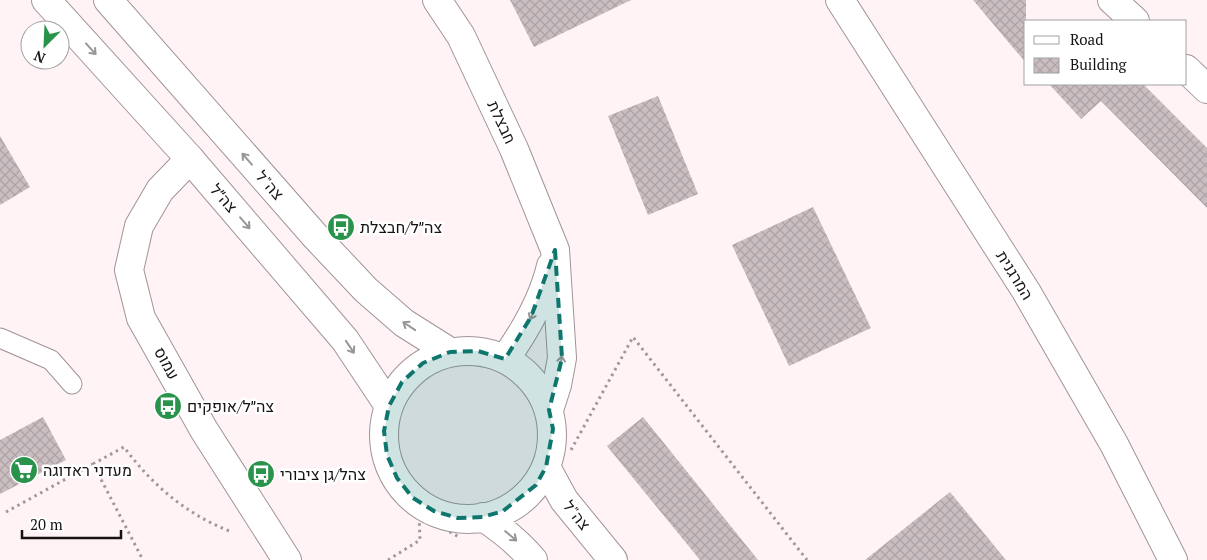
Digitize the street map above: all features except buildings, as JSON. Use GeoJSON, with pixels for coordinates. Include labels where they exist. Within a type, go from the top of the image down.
{"type":"FeatureCollection","features":[{"type":"Feature","properties":{"kind":"main road","name":"צה״ל"},"geometry":{"type":"LineString","coordinates":[[46,0],[190,159],[345,340],[389,406]]}},
{"type":"Feature","properties":{"kind":"main road","name":"צה\"ל"},"geometry":{"type":"LineString","coordinates":[[108,0],[316,238],[366,290],[404,323],[450,352]]}},
{"type":"Feature","properties":{"kind":"main road","name":"חבצלת"},"geometry":{"type":"LineString","coordinates":[[437,0],[461,36],[514,148],[555,250],[562,358],[549,410]]}},
{"type":"Feature","properties":{"kind":"main road","name":"המרגנית"},"geometry":{"type":"LineString","coordinates":[[840,0],[1026,291],[1114,444],[1173,560]]}},
{"type":"Feature","properties":{"kind":"main road"},"geometry":{"type":"LineString","coordinates":[[1112,0],[1134,20]]}},
{"type":"Feature","properties":{"kind":"main road"},"geometry":{"type":"LineString","coordinates":[[1187,70],[1207,89]]}},
{"type":"Feature","properties":{"kind":"main road","name":"עמוס"},"geometry":{"type":"LineString","coordinates":[[190,159],[160,190],[139,226],[129,270],[141,318],[204,430],[288,560]]}},
{"type":"Feature","properties":{"kind":"main road"},"geometry":{"type":"LineString","coordinates":[[505,359],[518,341],[531,317],[548,277],[555,250]]}},
{"type":"Feature","properties":{"kind":"main road"},"geometry":{"type":"LineString","coordinates":[[478,351],[505,359],[524,372],[539,389],[549,410],[553,429],[550,475],[536,485],[521,500],[503,511],[483,518],[458,518],[434,511],[413,498],[396,478],[387,455],[384,431],[389,406],[402,382],[423,363],[450,352],[478,351]]}},
{"type":"Feature","properties":{"kind":"main road","name":"צה\"ל"},"geometry":{"type":"LineString","coordinates":[[550,475],[564,500],[613,560]]}},
{"type":"Feature","properties":{"kind":"main road"},"geometry":{"type":"LineString","coordinates":[[483,518],[519,543],[533,560]]}},
{"type":"Feature","properties":{"kind":"lane"},"geometry":{"type":"LineString","coordinates":[[0,338],[51,360],[72,384]]}},
{"type":"Feature","properties":{"kind":"path"},"geometry":{"type":"LineString","coordinates":[[550,475],[587,418],[633,337],[807,560]]}},
{"type":"Feature","properties":{"kind":"path"},"geometry":{"type":"LineString","coordinates":[[6,512],[124,447],[141,470],[176,500],[197,515],[221,528],[238,534]]}},
{"type":"Feature","properties":{"kind":"path"},"geometry":{"type":"LineString","coordinates":[[93,464],[143,560]]}},
{"type":"Feature","properties":{"kind":"path"},"geometry":{"type":"LineString","coordinates":[[388,560],[420,540],[419,514],[460,538]]}},
{"type":"Feature","properties":{"kind":"highlighted area"},"geometry":{"type":"Polygon","coordinates":[[[555,250],[562,358],[549,410],[553,429],[546,467],[536,485],[503,511],[483,517],[458,518],[434,511],[413,498],[397,478],[387,455],[384,431],[389,406],[402,382],[423,363],[450,352],[478,351],[505,359],[531,317],[555,250]]]}},
{"type":"Feature","properties":{"kind":"place","name":"צה״ל/חבצלת"},"geometry":{"type":"Point","coordinates":[341,227]}},
{"type":"Feature","properties":{"kind":"place","name":"צה״ל/אופקים"},"geometry":{"type":"Point","coordinates":[168,406]}},
{"type":"Feature","properties":{"kind":"place","name":"מעדני ראדוגה"},"geometry":{"type":"Point","coordinates":[24,470]}},
{"type":"Feature","properties":{"kind":"place","name":"צהל/גן ציבורי"},"geometry":{"type":"Point","coordinates":[261,474]}}]}
